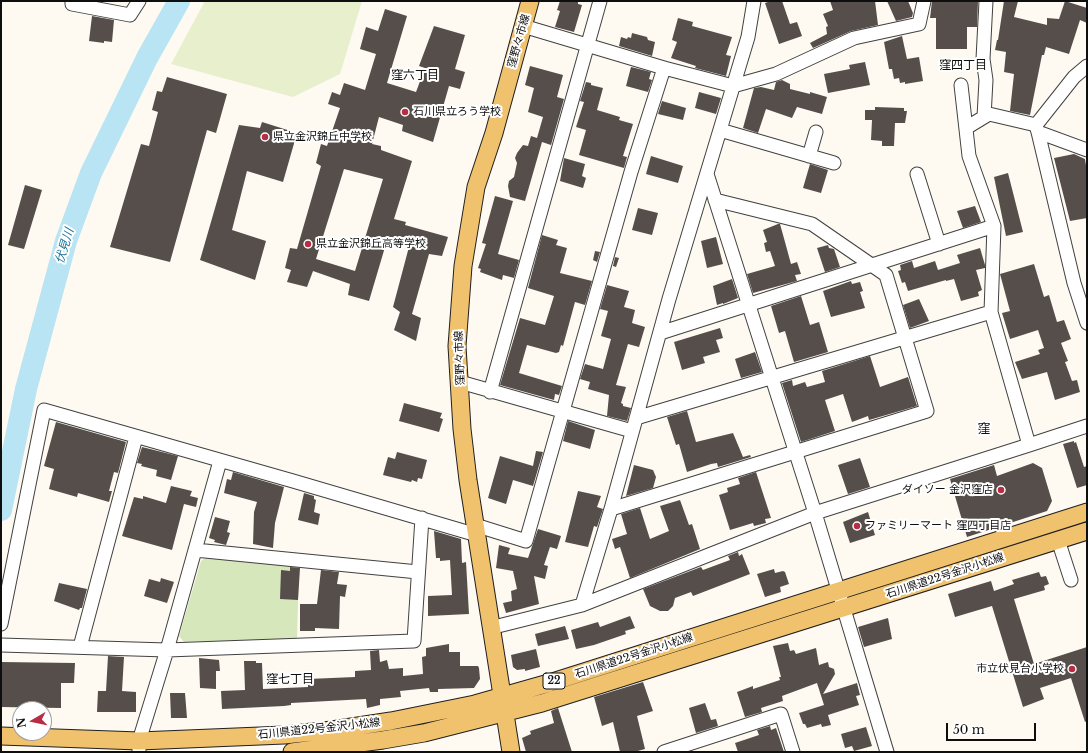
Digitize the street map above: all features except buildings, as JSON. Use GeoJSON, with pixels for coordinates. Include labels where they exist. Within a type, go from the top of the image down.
{"type":"FeatureCollection","features":[{"type":"Feature","properties":{"kind":"main road","name":"窪野々市線"},"geometry":{"type":"LineString","coordinates":[[511,752],[490,628],[462,429],[457,346],[463,266],[476,187],[494,133],[530,1]]}},
{"type":"Feature","properties":{"kind":"main road","name":"石川県道22号金沢小松線"},"geometry":{"type":"LineString","coordinates":[[292,752],[411,735],[838,591],[1087,512]]}},
{"type":"Feature","properties":{"kind":"main road","name":"石川県道22号金沢小松線"},"geometry":{"type":"LineString","coordinates":[[1,736],[139,747],[332,730],[391,721],[475,704],[502,705],[586,689],[1087,530]]}},
{"type":"Feature","properties":{"kind":"street"},"geometry":{"type":"LineString","coordinates":[[72,1],[72,4],[130,15],[139,1]]}},
{"type":"Feature","properties":{"kind":"street"},"geometry":{"type":"LineString","coordinates":[[490,392],[600,1]]}},
{"type":"Feature","properties":{"kind":"street"},"geometry":{"type":"LineString","coordinates":[[582,605],[611,509],[660,333],[751,26],[754,1]]}},
{"type":"Feature","properties":{"kind":"street"},"geometry":{"type":"LineString","coordinates":[[523,26],[664,68],[733,86],[776,74],[854,38],[919,24],[924,1]]}},
{"type":"Feature","properties":{"kind":"street"},"geometry":{"type":"LineString","coordinates":[[984,117],[986,80],[984,59],[986,1]]}},
{"type":"Feature","properties":{"kind":"street"},"geometry":{"type":"LineString","coordinates":[[1087,66],[1074,77],[1037,128],[1074,283],[1087,323]]}},
{"type":"Feature","properties":{"kind":"street"},"geometry":{"type":"LineString","coordinates":[[1,624],[44,410],[422,518],[526,541],[631,172],[664,68]]}},
{"type":"Feature","properties":{"kind":"street"},"geometry":{"type":"LineString","coordinates":[[961,85],[962,105],[969,156],[994,226],[991,312],[1029,445]]}},
{"type":"Feature","properties":{"kind":"street"},"geometry":{"type":"LineString","coordinates":[[966,128],[989,114],[1037,128],[1087,150]]}},
{"type":"Feature","properties":{"kind":"street"},"geometry":{"type":"LineString","coordinates":[[720,130],[834,163]]}},
{"type":"Feature","properties":{"kind":"street"},"geometry":{"type":"LineString","coordinates":[[809,156],[816,132]]}},
{"type":"Feature","properties":{"kind":"street"},"geometry":{"type":"LineString","coordinates":[[707,174],[714,200],[815,513],[887,752]]}},
{"type":"Feature","properties":{"kind":"street"},"geometry":{"type":"LineString","coordinates":[[917,174],[939,244]]}},
{"type":"Feature","properties":{"kind":"street"},"geometry":{"type":"LineString","coordinates":[[611,509],[927,411],[886,275],[812,224],[714,200]]}},
{"type":"Feature","properties":{"kind":"street"},"geometry":{"type":"LineString","coordinates":[[660,333],[994,226]]}},
{"type":"Feature","properties":{"kind":"street"},"geometry":{"type":"LineString","coordinates":[[636,418],[991,312]]}},
{"type":"Feature","properties":{"kind":"street"},"geometry":{"type":"LineString","coordinates":[[460,382],[490,392],[632,431]]}},
{"type":"Feature","properties":{"kind":"street"},"geometry":{"type":"LineString","coordinates":[[490,628],[582,605],[815,513],[1087,426]]}},
{"type":"Feature","properties":{"kind":"street"},"geometry":{"type":"LineString","coordinates":[[80,647],[136,437]]}},
{"type":"Feature","properties":{"kind":"street"},"geometry":{"type":"LineString","coordinates":[[139,747],[220,461]]}},
{"type":"Feature","properties":{"kind":"street"},"geometry":{"type":"LineString","coordinates":[[1,645],[167,650],[414,641],[422,518]]}},
{"type":"Feature","properties":{"kind":"street"},"geometry":{"type":"LineString","coordinates":[[1058,540],[1071,580]]}},
{"type":"Feature","properties":{"kind":"street"},"geometry":{"type":"LineString","coordinates":[[195,550],[418,572]]}},
{"type":"Feature","properties":{"kind":"street"},"geometry":{"type":"LineString","coordinates":[[664,752],[781,714],[793,752]]}},
{"type":"Feature","properties":{"kind":"green space"},"geometry":{"type":"Polygon","coordinates":[[[205,1],[362,1],[340,74],[293,97],[171,64],[205,1]]]}},
{"type":"Feature","properties":{"kind":"green space"},"geometry":{"type":"Polygon","coordinates":[[[208,556],[299,565],[297,639],[184,642],[179,636],[201,561],[208,556]]]}},
{"type":"Feature","properties":{"kind":"waterway","name":"伏見川"},"geometry":{"type":"LineString","coordinates":[[1,510],[26,389],[66,241],[91,173],[147,58],[179,1]]}},
{"type":"Feature","properties":{"kind":"place","name":"石川県立ろう学校"},"geometry":{"type":"Point","coordinates":[405,112]}},
{"type":"Feature","properties":{"kind":"place","name":"県立金沢錦丘中学校"},"geometry":{"type":"Point","coordinates":[265,137]}},
{"type":"Feature","properties":{"kind":"place","name":"県立金沢錦丘高等学校"},"geometry":{"type":"Point","coordinates":[308,244]}},
{"type":"Feature","properties":{"kind":"place","name":"ダイソー 金沢窪店"},"geometry":{"type":"Point","coordinates":[1001,490]}},
{"type":"Feature","properties":{"kind":"place","name":"ファミリーマート 窪四丁目店"},"geometry":{"type":"Point","coordinates":[857,526]}},
{"type":"Feature","properties":{"kind":"place","name":"市立伏見台小学校"},"geometry":{"type":"Point","coordinates":[1072,669]}},
{"type":"Feature","properties":{"kind":"district","name":"窪四丁目"},"geometry":{"type":"Point","coordinates":[963,66]}},
{"type":"Feature","properties":{"kind":"district","name":"窪六丁目"},"geometry":{"type":"Point","coordinates":[415,76]}},
{"type":"Feature","properties":{"kind":"district","name":"窪"},"geometry":{"type":"Point","coordinates":[984,429]}},
{"type":"Feature","properties":{"kind":"district","name":"窪七丁目"},"geometry":{"type":"Point","coordinates":[290,680]}}]}
